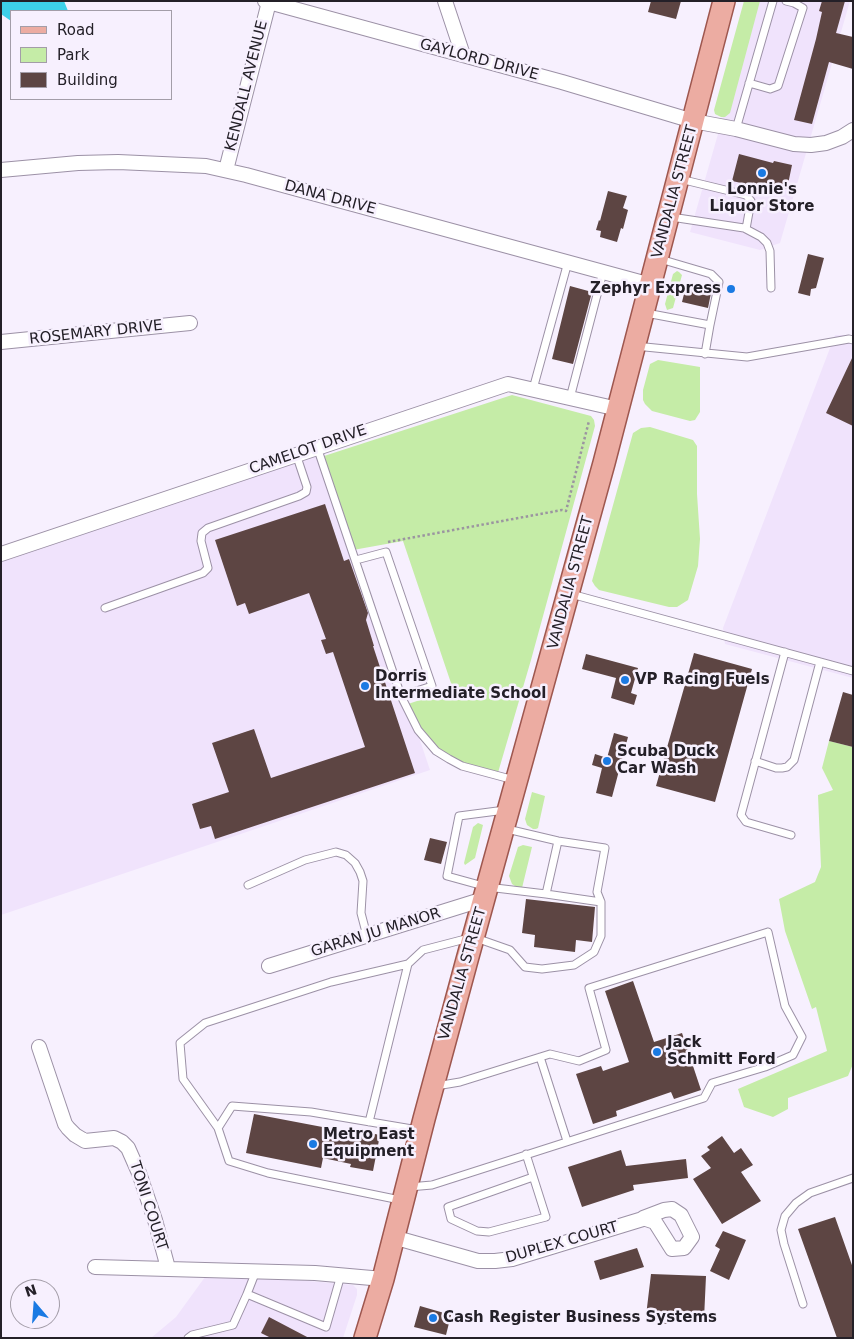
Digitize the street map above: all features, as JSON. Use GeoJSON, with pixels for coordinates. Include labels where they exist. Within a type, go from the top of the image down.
{"type":"FeatureCollection","features":[{"type":"Feature","properties":{"kind":"main road","name":"VANDALIA STREET"},"geometry":{"type":"LineString","coordinates":[[365,1338],[383,1278],[420,1130],[635,346],[724,1]]}},
{"type":"Feature","properties":{"kind":"street"},"geometry":{"type":"LineString","coordinates":[[445,1],[462,55]]}},
{"type":"Feature","properties":{"kind":"street","name":"GAYLORD DRIVE"},"geometry":{"type":"LineString","coordinates":[[267,2],[562,82],[693,121],[736,129],[794,144],[811,145],[826,143],[842,137],[853,130]]}},
{"type":"Feature","properties":{"kind":"street","name":"KENDALL AVENUE"},"geometry":{"type":"LineString","coordinates":[[226,170],[267,2]]}},
{"type":"Feature","properties":{"kind":"street","name":"DANA DRIVE"},"geometry":{"type":"LineString","coordinates":[[1,170],[78,163],[118,162],[206,166],[651,285]]}},
{"type":"Feature","properties":{"kind":"street","name":"ROSEMARY DRIVE"},"geometry":{"type":"LineString","coordinates":[[1,342],[190,323]]}},
{"type":"Feature","properties":{"kind":"street","name":"CAMELOT DRIVE"},"geometry":{"type":"LineString","coordinates":[[1,554],[508,384],[618,409]]}},
{"type":"Feature","properties":{"kind":"street","name":"GARAN JU MANOR"},"geometry":{"type":"LineString","coordinates":[[268,966],[367,936],[486,893]]}},
{"type":"Feature","properties":{"kind":"street","name":"TONI COURT"},"geometry":{"type":"LineString","coordinates":[[39,1047],[68,1128],[85,1141],[114,1138],[128,1148],[139,1173],[155,1220],[168,1268]]}},
{"type":"Feature","properties":{"kind":"street","name":"DUPLEX COURT"},"geometry":{"type":"LineString","coordinates":[[393,1237],[478,1261],[495,1262],[512,1259],[643,1218]]}},
{"type":"Feature","properties":{"kind":"street","name":"TONI COURT"},"geometry":{"type":"LineString","coordinates":[[95,1267],[256,1271],[383,1278]]}},
{"type":"Feature","properties":{"kind":"lane"},"geometry":{"type":"LineString","coordinates":[[736,129],[773,1]]}},
{"type":"Feature","properties":{"kind":"lane"},"geometry":{"type":"LineString","coordinates":[[749,83],[770,89],[778,86],[802,8],[786,1]]}},
{"type":"Feature","properties":{"kind":"lane"},"geometry":{"type":"LineString","coordinates":[[678,178],[746,194],[751,201],[746,229]]}},
{"type":"Feature","properties":{"kind":"lane"},"geometry":{"type":"LineString","coordinates":[[668,216],[754,232],[767,243],[770,251],[771,288]]}},
{"type":"Feature","properties":{"kind":"lane"},"geometry":{"type":"LineString","coordinates":[[658,258],[712,274],[719,282],[705,354]]}},
{"type":"Feature","properties":{"kind":"lane"},"geometry":{"type":"LineString","coordinates":[[533,389],[568,262]]}},
{"type":"Feature","properties":{"kind":"lane"},"geometry":{"type":"LineString","coordinates":[[570,398],[603,272]]}},
{"type":"Feature","properties":{"kind":"lane"},"geometry":{"type":"LineString","coordinates":[[643,313],[710,325]]}},
{"type":"Feature","properties":{"kind":"lane"},"geometry":{"type":"LineString","coordinates":[[635,346],[747,357],[849,339],[853,340]]}},
{"type":"Feature","properties":{"kind":"lane"},"geometry":{"type":"LineString","coordinates":[[317,447],[401,696],[418,730],[436,751],[462,766],[517,781]]}},
{"type":"Feature","properties":{"kind":"lane"},"geometry":{"type":"LineString","coordinates":[[105,608],[203,573],[208,568],[201,540],[202,533],[208,528],[306,492],[307,487],[296,454]]}},
{"type":"Feature","properties":{"kind":"lane"},"geometry":{"type":"LineString","coordinates":[[356,560],[386,552],[432,686],[401,696]]}},
{"type":"Feature","properties":{"kind":"lane"},"geometry":{"type":"LineString","coordinates":[[568,594],[853,671]]}},
{"type":"Feature","properties":{"kind":"lane"},"geometry":{"type":"LineString","coordinates":[[785,652],[741,815],[746,822],[792,835]]}},
{"type":"Feature","properties":{"kind":"lane"},"geometry":{"type":"LineString","coordinates":[[756,761],[776,768],[782,768],[794,760],[820,662]]}},
{"type":"Feature","properties":{"kind":"lane"},"geometry":{"type":"LineString","coordinates":[[432,1087],[460,1082],[550,1054],[579,1060],[606,1050],[589,988],[768,932],[785,1006],[802,1037],[793,1055],[764,1067],[712,1083],[704,1098],[404,1194],[268,1173],[229,1161],[218,1128],[182,1079],[180,1043],[205,1023],[331,982],[408,964],[423,950],[473,937],[510,950],[525,966],[542,969],[574,965],[594,952],[601,936],[601,902],[597,892],[605,848],[558,841],[506,819],[459,816],[447,876],[486,893],[546,894],[601,902]]}},
{"type":"Feature","properties":{"kind":"lane"},"geometry":{"type":"LineString","coordinates":[[546,894],[558,841]]}},
{"type":"Feature","properties":{"kind":"lane"},"geometry":{"type":"LineString","coordinates":[[248,885],[305,860],[336,852],[346,855],[355,863],[363,881],[361,913],[367,936]]}},
{"type":"Feature","properties":{"kind":"lane"},"geometry":{"type":"LineString","coordinates":[[369,1122],[408,964]]}},
{"type":"Feature","properties":{"kind":"lane"},"geometry":{"type":"LineString","coordinates":[[540,1057],[567,1141]]}},
{"type":"Feature","properties":{"kind":"lane"},"geometry":{"type":"LineString","coordinates":[[218,1128],[232,1106],[311,1112],[420,1130]]}},
{"type":"Feature","properties":{"kind":"lane"},"geometry":{"type":"LineString","coordinates":[[526,1154],[546,1217],[489,1232],[477,1231],[451,1219],[448,1207],[533,1177]]}},
{"type":"Feature","properties":{"kind":"lane"},"geometry":{"type":"LineString","coordinates":[[803,1304],[781,1230],[785,1216],[796,1203],[810,1193],[853,1178]]}},
{"type":"Feature","properties":{"kind":"lane"},"geometry":{"type":"LineString","coordinates":[[188,1338],[192,1335],[233,1325],[256,1271]]}},
{"type":"Feature","properties":{"kind":"lane"},"geometry":{"type":"LineString","coordinates":[[247,1294],[326,1327],[341,1275]]}},
{"type":"Feature","properties":{"kind":"path"},"geometry":{"type":"LineString","coordinates":[[381,544],[562,510],[566,511],[590,421]]}},
{"type":"Feature","properties":{"kind":"shaded area"},"geometry":{"type":"Polygon","coordinates":[[[756,1],[850,1],[780,243],[760,250],[690,232],[756,1]]]}},
{"type":"Feature","properties":{"kind":"shaded area"},"geometry":{"type":"Polygon","coordinates":[[[835,335],[853,335],[853,678],[725,644],[723,628],[835,335]]]}},
{"type":"Feature","properties":{"kind":"shaded area"},"geometry":{"type":"Polygon","coordinates":[[[323,453],[430,770],[1,915],[1,562],[323,453]]]}},
{"type":"Feature","properties":{"kind":"shaded area"},"geometry":{"type":"Polygon","coordinates":[[[205,1277],[298,1280],[353,1285],[357,1289],[357,1295],[343,1338],[151,1338],[176,1317],[205,1277]]]}},
{"type":"Feature","properties":{"kind":"green space"},"geometry":{"type":"Polygon","coordinates":[[[744,1],[760,1],[730,113],[725,117],[721,117],[715,114],[714,110],[744,1]]]}},
{"type":"Feature","properties":{"kind":"green space"},"geometry":{"type":"Polygon","coordinates":[[[677,271],[682,275],[673,308],[667,310],[665,304],[673,274],[677,271]]]}},
{"type":"Feature","properties":{"kind":"green space"},"geometry":{"type":"Polygon","coordinates":[[[658,360],[700,367],[700,412],[695,420],[690,421],[652,411],[645,404],[643,390],[650,364],[658,360]]]}},
{"type":"Feature","properties":{"kind":"green space"},"geometry":{"type":"Polygon","coordinates":[[[512,395],[591,416],[595,426],[497,776],[481,772],[436,751],[405,705],[453,689],[403,541],[353,550],[321,457],[512,395]]]}},
{"type":"Feature","properties":{"kind":"green space"},"geometry":{"type":"Polygon","coordinates":[[[650,427],[693,440],[697,446],[697,494],[700,539],[698,566],[688,600],[677,607],[669,607],[599,590],[592,581],[633,433],[641,428],[650,427]]]}},
{"type":"Feature","properties":{"kind":"green space"},"geometry":{"type":"Polygon","coordinates":[[[829,741],[853,747],[853,1064],[848,1076],[788,1098],[788,1109],[773,1117],[744,1107],[738,1089],[827,1051],[816,1007],[812,1009],[785,931],[779,899],[815,882],[821,867],[818,795],[833,790],[822,768],[829,741]]]}},
{"type":"Feature","properties":{"kind":"green space"},"geometry":{"type":"Polygon","coordinates":[[[532,792],[545,796],[538,828],[536,829],[527,825],[525,819],[532,792]]]}},
{"type":"Feature","properties":{"kind":"green space"},"geometry":{"type":"Polygon","coordinates":[[[478,823],[483,825],[475,858],[465,865],[473,827],[478,823]]]}},
{"type":"Feature","properties":{"kind":"green space"},"geometry":{"type":"Polygon","coordinates":[[[523,845],[532,847],[522,888],[518,888],[512,884],[509,876],[518,847],[523,845]]]}},
{"type":"Feature","properties":{"kind":"water"},"geometry":{"type":"Polygon","coordinates":[[[1,1],[64,1],[68,10],[10,10],[10,20],[1,14],[1,1]]]}},
{"type":"Feature","properties":{"kind":"building"},"geometry":{"type":"Polygon","coordinates":[[[651,1],[681,1],[676,19],[648,12],[651,1]]]}},
{"type":"Feature","properties":{"kind":"building"},"geometry":{"type":"Polygon","coordinates":[[[822,1],[845,1],[836,33],[853,37],[853,69],[829,62],[812,124],[794,120],[816,39],[822,12],[819,11],[822,1]]]}},
{"type":"Feature","properties":{"kind":"building","name":"Lonnie's Liquor Store"},"geometry":{"type":"Polygon","coordinates":[[[739,154],[773,163],[774,161],[792,165],[787,189],[771,185],[770,189],[732,181],[739,154]]]}},
{"type":"Feature","properties":{"kind":"building"},"geometry":{"type":"Polygon","coordinates":[[[608,191],[627,196],[623,208],[628,210],[617,242],[600,237],[601,231],[596,230],[608,191]]]}},
{"type":"Feature","properties":{"kind":"building"},"geometry":{"type":"Polygon","coordinates":[[[808,254],[824,258],[816,288],[811,289],[810,296],[798,293],[808,254]]]}},
{"type":"Feature","properties":{"kind":"building"},"geometry":{"type":"Polygon","coordinates":[[[687,282],[712,288],[708,308],[682,302],[687,282]]]}},
{"type":"Feature","properties":{"kind":"building"},"geometry":{"type":"Polygon","coordinates":[[[570,286],[592,292],[573,364],[552,359],[570,286]]]}},
{"type":"Feature","properties":{"kind":"building"},"geometry":{"type":"Polygon","coordinates":[[[853,356],[853,426],[826,413],[853,356]]]}},
{"type":"Feature","properties":{"kind":"building","name":"Dorris Intermediate School"},"geometry":{"type":"Polygon","coordinates":[[[325,504],[344,561],[349,559],[368,613],[366,620],[373,646],[415,773],[215,839],[211,826],[200,829],[192,804],[229,792],[212,743],[254,729],[271,778],[365,747],[333,652],[326,654],[321,640],[326,639],[309,593],[249,614],[245,603],[237,606],[215,540],[325,504]]]}},
{"type":"Feature","properties":{"kind":"building"},"geometry":{"type":"Polygon","coordinates":[[[694,653],[752,669],[715,802],[656,786],[694,653]]]}},
{"type":"Feature","properties":{"kind":"building"},"geometry":{"type":"Polygon","coordinates":[[[586,654],[638,668],[631,693],[637,695],[634,705],[611,698],[616,678],[582,669],[586,654]]]}},
{"type":"Feature","properties":{"kind":"building"},"geometry":{"type":"Polygon","coordinates":[[[843,692],[853,695],[853,747],[829,741],[843,692]]]}},
{"type":"Feature","properties":{"kind":"building","name":"Scuba Duck Car Wash"},"geometry":{"type":"Polygon","coordinates":[[[614,733],[628,737],[612,797],[596,793],[602,768],[592,765],[595,754],[607,758],[614,733]]]}},
{"type":"Feature","properties":{"kind":"building"},"geometry":{"type":"Polygon","coordinates":[[[430,838],[447,842],[441,864],[424,860],[430,838]]]}},
{"type":"Feature","properties":{"kind":"building"},"geometry":{"type":"Polygon","coordinates":[[[526,899],[595,907],[592,942],[576,940],[575,952],[534,947],[535,935],[522,933],[526,899]]]}},
{"type":"Feature","properties":{"kind":"building","name":"Jack Schmitt Ford"},"geometry":{"type":"Polygon","coordinates":[[[633,981],[654,1042],[682,1033],[701,1090],[674,1099],[671,1092],[616,1111],[617,1116],[593,1124],[576,1074],[601,1066],[603,1071],[629,1062],[605,991],[633,981]]]}},
{"type":"Feature","properties":{"kind":"building","name":"Metro East Equipment"},"geometry":{"type":"Polygon","coordinates":[[[254,1114],[354,1133],[355,1130],[380,1135],[373,1171],[350,1167],[351,1164],[323,1158],[321,1168],[246,1153],[254,1114]]]}},
{"type":"Feature","properties":{"kind":"building"},"geometry":{"type":"Polygon","coordinates":[[[722,1136],[734,1153],[741,1148],[753,1165],[741,1172],[761,1201],[722,1224],[693,1179],[711,1168],[701,1156],[710,1150],[707,1147],[722,1136]]]}},
{"type":"Feature","properties":{"kind":"building"},"geometry":{"type":"Polygon","coordinates":[[[621,1150],[626,1166],[686,1159],[688,1178],[633,1185],[634,1190],[582,1207],[568,1167],[621,1150]]]}},
{"type":"Feature","properties":{"kind":"building"},"geometry":{"type":"Polygon","coordinates":[[[835,1217],[853,1268],[853,1338],[837,1338],[798,1229],[835,1217]]]}},
{"type":"Feature","properties":{"kind":"building"},"geometry":{"type":"Polygon","coordinates":[[[723,1231],[746,1240],[729,1280],[710,1271],[720,1249],[715,1246],[723,1231]]]}},
{"type":"Feature","properties":{"kind":"building"},"geometry":{"type":"Polygon","coordinates":[[[637,1248],[644,1267],[600,1280],[594,1261],[637,1248]]]}},
{"type":"Feature","properties":{"kind":"building"},"geometry":{"type":"Polygon","coordinates":[[[651,1274],[706,1276],[704,1319],[667,1318],[667,1324],[656,1323],[656,1317],[646,1316],[651,1274]]]}},
{"type":"Feature","properties":{"kind":"building","name":"Cash Register Business Systems"},"geometry":{"type":"Polygon","coordinates":[[[420,1306],[451,1315],[446,1335],[414,1327],[420,1306]]]}},
{"type":"Feature","properties":{"kind":"building"},"geometry":{"type":"Polygon","coordinates":[[[269,1317],[309,1338],[271,1338],[261,1333],[269,1317]]]}},
{"type":"Feature","properties":{"kind":"place","name":"Lonnie's Liquor Store"},"geometry":{"type":"Point","coordinates":[762,173]}},
{"type":"Feature","properties":{"kind":"place","name":"Zephyr Express"},"geometry":{"type":"Point","coordinates":[731,289]}},
{"type":"Feature","properties":{"kind":"place","name":"VP Racing Fuels"},"geometry":{"type":"Point","coordinates":[625,680]}},
{"type":"Feature","properties":{"kind":"place","name":"Dorris Intermediate School"},"geometry":{"type":"Point","coordinates":[365,686]}},
{"type":"Feature","properties":{"kind":"place","name":"Scuba Duck Car Wash"},"geometry":{"type":"Point","coordinates":[607,761]}},
{"type":"Feature","properties":{"kind":"place","name":"Jack Schmitt Ford"},"geometry":{"type":"Point","coordinates":[657,1052]}},
{"type":"Feature","properties":{"kind":"place","name":"Metro East Equipment"},"geometry":{"type":"Point","coordinates":[313,1144]}},
{"type":"Feature","properties":{"kind":"place","name":"Cash Register Business Systems"},"geometry":{"type":"Point","coordinates":[433,1318]}}]}
